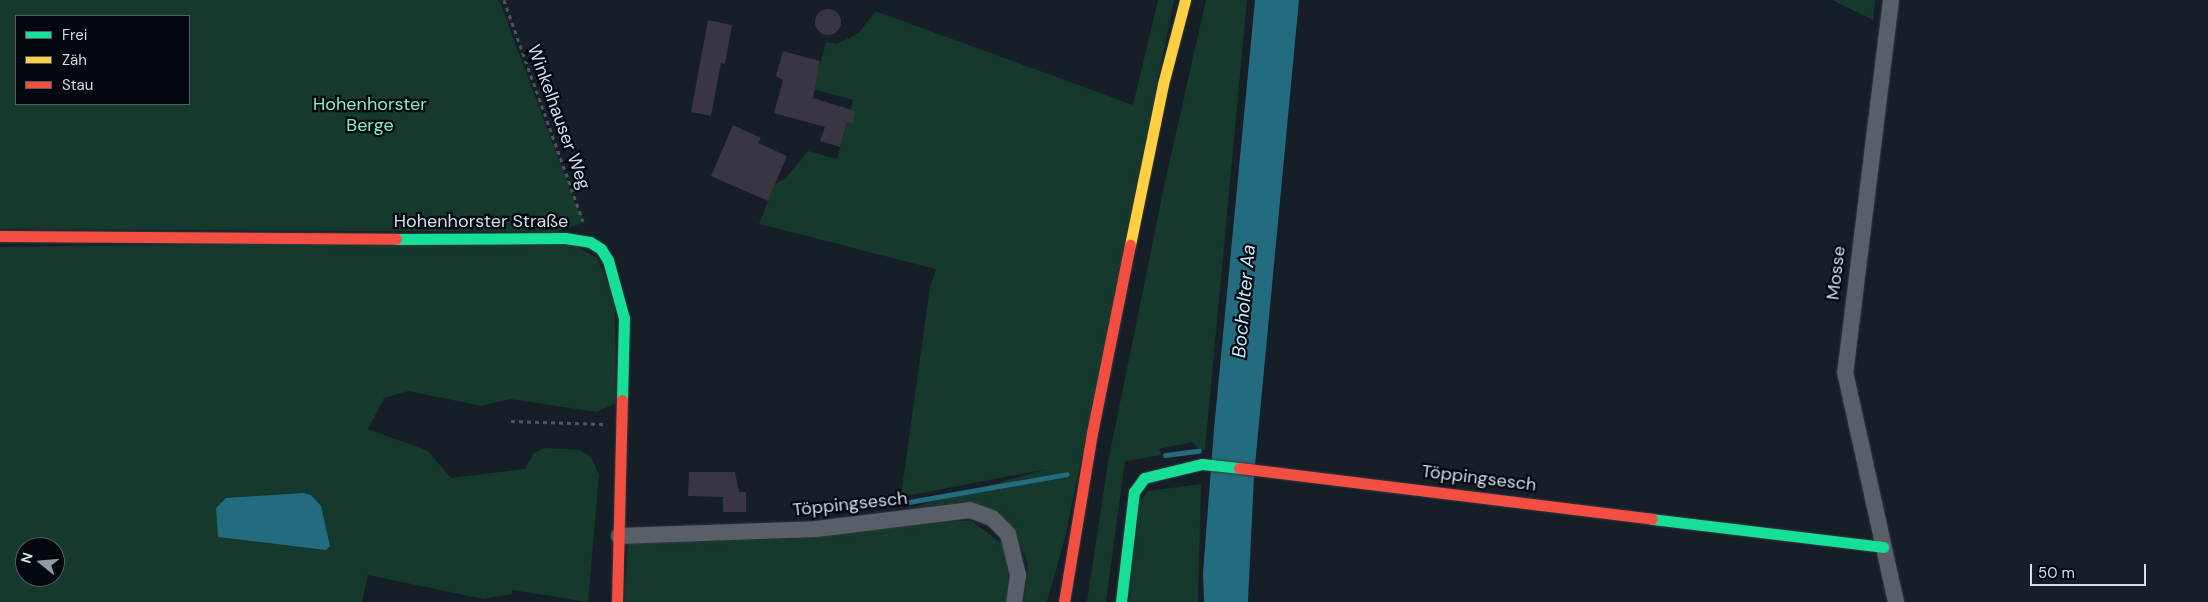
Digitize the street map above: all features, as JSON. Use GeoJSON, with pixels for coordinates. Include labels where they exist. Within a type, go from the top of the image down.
{"type":"FeatureCollection","features":[{"type":"Feature","properties":{"kind":"main road"},"geometry":{"type":"LineString","coordinates":[[1064,602],[1092,433],[1164,84],[1185,0]]}},
{"type":"Feature","properties":{"kind":"main road"},"geometry":{"type":"LineString","coordinates":[[1166,134],[1198,0]]}},
{"type":"Feature","properties":{"kind":"main road","name":"Hohenhorster Straße"},"geometry":{"type":"LineString","coordinates":[[0,236],[476,240],[572,238],[590,242],[601,249],[608,260],[624,318],[618,602]]}},
{"type":"Feature","properties":{"kind":"main road"},"geometry":{"type":"LineString","coordinates":[[1105,434],[1117,376]]}},
{"type":"Feature","properties":{"kind":"main road","name":"Töppingsesch"},"geometry":{"type":"LineString","coordinates":[[1121,602],[1134,492],[1144,478],[1202,464],[1267,470],[1883,547]]}},
{"type":"Feature","properties":{"kind":"street","name":"Mosse"},"geometry":{"type":"LineString","coordinates":[[1883,547],[1845,372],[1891,0]]}},
{"type":"Feature","properties":{"kind":"street","name":"Töppingsesch"},"geometry":{"type":"LineString","coordinates":[[619,536],[816,529],[970,510],[992,518],[1008,534],[1018,575],[1014,602]]}},
{"type":"Feature","properties":{"kind":"street"},"geometry":{"type":"LineString","coordinates":[[1883,547],[1896,602]]}},
{"type":"Feature","properties":{"kind":"path","name":"Winkelhauser Weg"},"geometry":{"type":"LineString","coordinates":[[504,0],[590,242]]}},
{"type":"Feature","properties":{"kind":"path"},"geometry":{"type":"LineString","coordinates":[[511,421],[622,425]]}},
{"type":"Feature","properties":{"kind":"green space","name":"Hohenhorster Berge"},"geometry":{"type":"Polygon","coordinates":[[[0,0],[499,0],[576,206],[585,222],[554,232],[0,229],[0,0]]]}},
{"type":"Feature","properties":{"kind":"green space"},"geometry":{"type":"Polygon","coordinates":[[[1158,0],[1174,0],[1066,534],[1047,602],[1024,602],[1028,564],[1016,533],[971,502],[910,508],[1047,469],[906,496],[900,502],[930,287],[936,269],[759,224],[775,184],[785,179],[808,151],[837,159],[853,100],[813,89],[826,42],[837,44],[859,33],[875,11],[1133,105],[1158,0]]]}},
{"type":"Feature","properties":{"kind":"green space"},"geometry":{"type":"Polygon","coordinates":[[[1206,0],[1247,0],[1205,450],[1200,450],[1192,442],[1159,449],[1162,455],[1125,461],[1106,602],[1087,602],[1108,462],[1166,177],[1206,0]]]}},
{"type":"Feature","properties":{"kind":"green space"},"geometry":{"type":"Polygon","coordinates":[[[1832,0],[1875,0],[1873,20],[1832,0]]]}},
{"type":"Feature","properties":{"kind":"green space"},"geometry":{"type":"Polygon","coordinates":[[[565,240],[597,258],[615,297],[616,403],[597,412],[510,399],[482,406],[408,391],[384,398],[368,429],[428,451],[451,478],[525,469],[534,453],[544,448],[580,450],[591,457],[599,475],[588,602],[512,590],[512,594],[483,599],[368,575],[362,602],[0,602],[0,247],[565,240]]]}},
{"type":"Feature","properties":{"kind":"green space"},"geometry":{"type":"Polygon","coordinates":[[[1201,484],[1198,602],[1129,602],[1139,503],[1148,491],[1201,484]]]}},
{"type":"Feature","properties":{"kind":"green space"},"geometry":{"type":"Polygon","coordinates":[[[939,521],[972,521],[1002,544],[1009,564],[1007,602],[624,602],[628,543],[794,539],[939,521]]]}},
{"type":"Feature","properties":{"kind":"water","name":"Bocholter Aa"},"geometry":{"type":"Polygon","coordinates":[[[1255,0],[1299,0],[1254,476],[1248,602],[1204,602],[1203,573],[1214,429],[1255,0]]]}},
{"type":"Feature","properties":{"kind":"water"},"geometry":{"type":"Polygon","coordinates":[[[303,493],[311,495],[321,506],[330,546],[326,550],[218,537],[216,508],[226,498],[303,493]]]}},
{"type":"Feature","properties":{"kind":"building"},"geometry":{"type":"Polygon","coordinates":[[[828,9],[837,13],[841,22],[837,31],[828,35],[819,31],[815,22],[819,13],[828,9]]]}},
{"type":"Feature","properties":{"kind":"building"},"geometry":{"type":"Polygon","coordinates":[[[708,20],[732,25],[725,64],[721,63],[711,116],[691,112],[708,20]]]}},
{"type":"Feature","properties":{"kind":"building"},"geometry":{"type":"Polygon","coordinates":[[[783,51],[820,61],[813,98],[855,111],[853,123],[847,122],[840,147],[820,141],[825,127],[774,113],[783,80],[776,76],[783,51]]]}},
{"type":"Feature","properties":{"kind":"building"},"geometry":{"type":"Polygon","coordinates":[[[733,125],[761,138],[758,143],[787,156],[768,201],[711,176],[733,125]]]}},
{"type":"Feature","properties":{"kind":"building"},"geometry":{"type":"Polygon","coordinates":[[[689,472],[735,472],[739,492],[746,492],[746,512],[723,512],[723,497],[688,496],[689,472]]]}},
{"type":"Feature","properties":{"kind":"waterway"},"geometry":{"type":"LineString","coordinates":[[1165,455],[1199,451]]}},
{"type":"Feature","properties":{"kind":"waterway"},"geometry":{"type":"LineString","coordinates":[[909,502],[1067,474]]}},
{"type":"Feature","properties":{"kind":"traffic: fast"},"geometry":{"type":"LineString","coordinates":[[396,239],[565,238],[590,242],[601,249],[608,260],[624,318],[622,400]]}},
{"type":"Feature","properties":{"kind":"traffic: fast"},"geometry":{"type":"LineString","coordinates":[[1121,602],[1134,492],[1144,478],[1202,464],[1239,468]]}},
{"type":"Feature","properties":{"kind":"traffic: fast"},"geometry":{"type":"LineString","coordinates":[[1652,519],[1883,547]]}},
{"type":"Feature","properties":{"kind":"traffic: slow"},"geometry":{"type":"LineString","coordinates":[[1130,245],[1163,84],[1185,0]]}},
{"type":"Feature","properties":{"kind":"traffic: jam"},"geometry":{"type":"LineString","coordinates":[[0,236],[396,239]]}},
{"type":"Feature","properties":{"kind":"traffic: jam"},"geometry":{"type":"LineString","coordinates":[[1064,602],[1092,433],[1130,245]]}},
{"type":"Feature","properties":{"kind":"traffic: jam"},"geometry":{"type":"LineString","coordinates":[[617,602],[622,400]]}},
{"type":"Feature","properties":{"kind":"traffic: jam"},"geometry":{"type":"LineString","coordinates":[[1239,468],[1652,519]]}}]}
